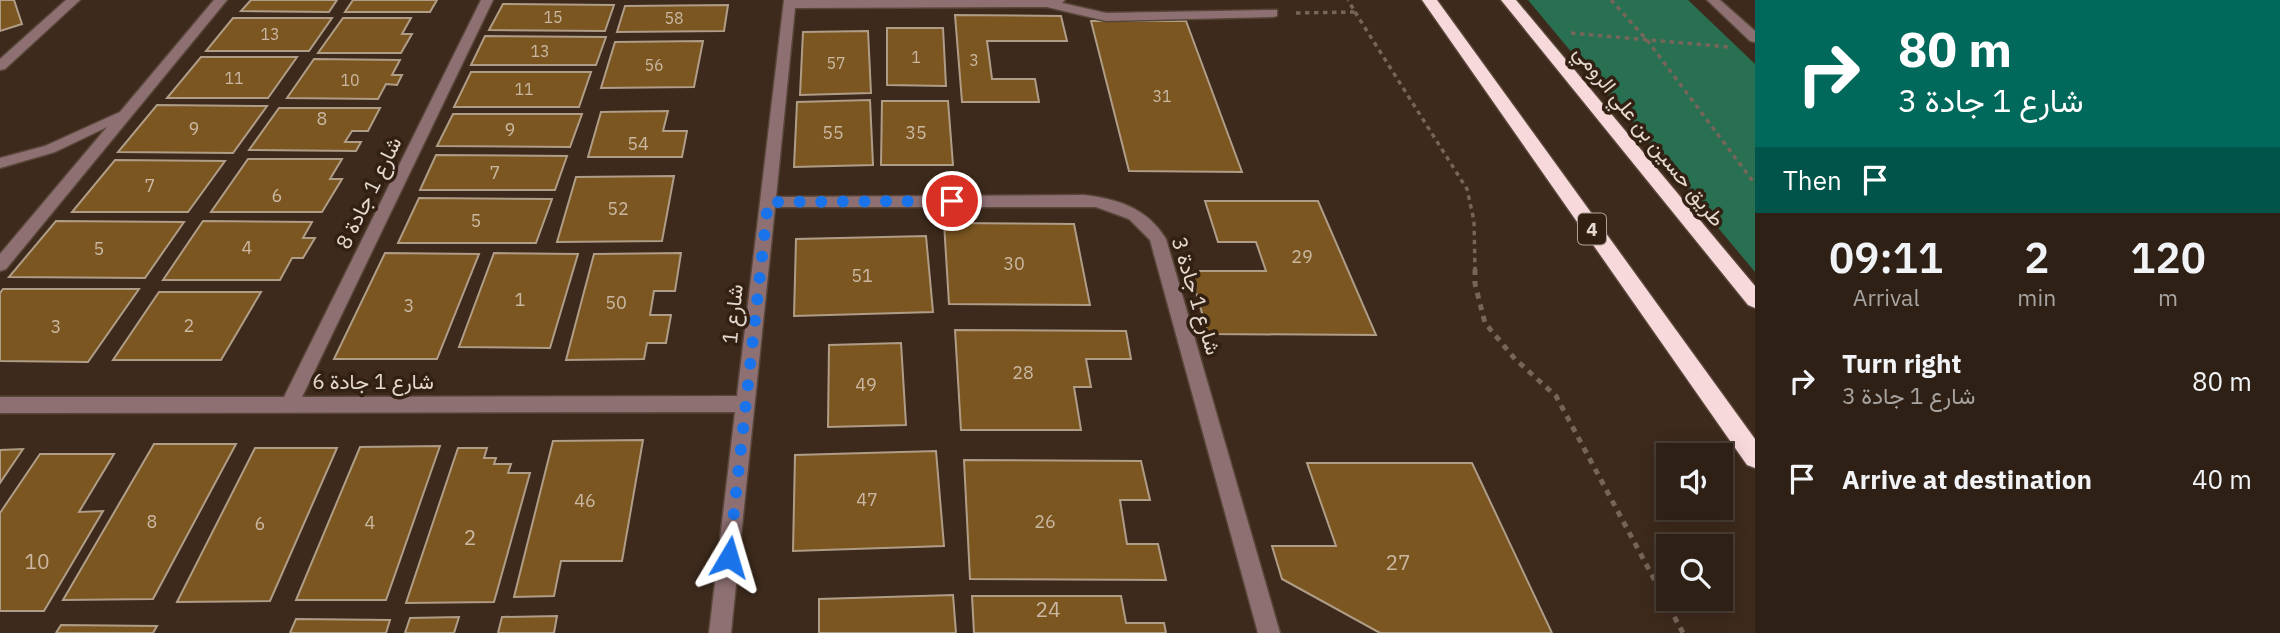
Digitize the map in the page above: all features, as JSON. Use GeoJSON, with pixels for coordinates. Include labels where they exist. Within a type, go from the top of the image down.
{"type":"FeatureCollection","features":[{"type":"Feature","properties":{"kind":"highway","name":"4"},"geometry":{"type":"LineString","coordinates":[[1429,0],[1755,458]]}},
{"type":"Feature","properties":{"kind":"highway","name":"طريق حسين بن علي الرومي"},"geometry":{"type":"LineString","coordinates":[[1508,0],[1755,300]]}},
{"type":"Feature","properties":{"kind":"street"},"geometry":{"type":"LineString","coordinates":[[0,66],[47,21],[74,0]]}},
{"type":"Feature","properties":{"kind":"street","name":"شارع 1 جادة 8"},"geometry":{"type":"LineString","coordinates":[[289,405],[487,0]]}},
{"type":"Feature","properties":{"kind":"street"},"geometry":{"type":"LineString","coordinates":[[1713,0],[1755,38]]}},
{"type":"Feature","properties":{"kind":"street"},"geometry":{"type":"LineString","coordinates":[[790,2],[1053,1],[1106,17],[1273,13]]}},
{"type":"Feature","properties":{"kind":"street","name":"شارع 1"},"geometry":{"type":"LineString","coordinates":[[720,633],[790,2]]}},
{"type":"Feature","properties":{"kind":"street"},"geometry":{"type":"LineString","coordinates":[[0,265],[129,111],[212,4]]}},
{"type":"Feature","properties":{"kind":"street"},"geometry":{"type":"LineString","coordinates":[[0,163],[50,149],[129,111]]}},
{"type":"Feature","properties":{"kind":"street","name":"شارع 1 جادة 3"},"geometry":{"type":"LineString","coordinates":[[768,202],[1084,200],[1115,204],[1135,213],[1158,239],[1269,633]]}},
{"type":"Feature","properties":{"kind":"street","name":"شارع 1 جادة 6"},"geometry":{"type":"LineString","coordinates":[[0,405],[746,404]]}},
{"type":"Feature","properties":{"kind":"path"},"geometry":{"type":"LineString","coordinates":[[1348,0],[1467,189],[1474,221],[1475,284],[1485,323],[1515,359],[1556,396],[1683,633]]}},
{"type":"Feature","properties":{"kind":"path"},"geometry":{"type":"LineString","coordinates":[[1611,0],[1647,40],[1755,184]]}},
{"type":"Feature","properties":{"kind":"path"},"geometry":{"type":"LineString","coordinates":[[1273,13],[1355,12]]}},
{"type":"Feature","properties":{"kind":"path"},"geometry":{"type":"LineString","coordinates":[[1564,26],[1572,35],[1742,48]]}},
{"type":"Feature","properties":{"kind":"green space"},"geometry":{"type":"Polygon","coordinates":[[[1528,0],[1688,0],[1755,64],[1755,272],[1528,0]]]}},
{"type":"Feature","properties":{"kind":"building"},"geometry":{"type":"Polygon","coordinates":[[[0,0],[14,0],[22,24],[0,31],[0,0]]]}},
{"type":"Feature","properties":{"kind":"building"},"geometry":{"type":"Polygon","coordinates":[[[251,0],[337,0],[329,12],[241,11],[251,0]]]}},
{"type":"Feature","properties":{"kind":"building"},"geometry":{"type":"Polygon","coordinates":[[[353,0],[437,0],[430,12],[345,12],[353,0]]]}},
{"type":"Feature","properties":{"kind":"building"},"geometry":{"type":"Polygon","coordinates":[[[503,4],[614,5],[605,31],[489,30],[503,4]]]}},
{"type":"Feature","properties":{"kind":"building"},"geometry":{"type":"Polygon","coordinates":[[[728,5],[724,31],[617,32],[625,6],[728,5]]]}},
{"type":"Feature","properties":{"kind":"building"},"geometry":{"type":"Polygon","coordinates":[[[955,15],[1061,16],[1067,41],[987,41],[992,79],[1035,79],[1039,102],[962,102],[955,15]]]}},
{"type":"Feature","properties":{"kind":"building"},"geometry":{"type":"Polygon","coordinates":[[[233,18],[332,18],[309,51],[206,51],[233,18]]]}},
{"type":"Feature","properties":{"kind":"building"},"geometry":{"type":"Polygon","coordinates":[[[343,18],[411,18],[402,34],[412,34],[401,53],[318,53],[343,18]]]}},
{"type":"Feature","properties":{"kind":"building"},"geometry":{"type":"Polygon","coordinates":[[[1091,21],[1186,21],[1242,172],[1129,171],[1091,21]]]}},
{"type":"Feature","properties":{"kind":"building"},"geometry":{"type":"Polygon","coordinates":[[[887,28],[943,28],[946,86],[887,85],[887,28]]]}},
{"type":"Feature","properties":{"kind":"building"},"geometry":{"type":"Polygon","coordinates":[[[868,31],[871,93],[800,95],[803,32],[868,31]]]}},
{"type":"Feature","properties":{"kind":"building"},"geometry":{"type":"Polygon","coordinates":[[[485,36],[606,37],[596,65],[471,65],[485,36]]]}},
{"type":"Feature","properties":{"kind":"building"},"geometry":{"type":"Polygon","coordinates":[[[703,41],[694,87],[601,88],[615,42],[703,41]]]}},
{"type":"Feature","properties":{"kind":"building"},"geometry":{"type":"Polygon","coordinates":[[[201,57],[297,57],[268,98],[167,98],[201,57]]]}},
{"type":"Feature","properties":{"kind":"building"},"geometry":{"type":"Polygon","coordinates":[[[314,59],[400,60],[392,75],[402,75],[397,85],[386,84],[378,99],[287,98],[314,59]]]}},
{"type":"Feature","properties":{"kind":"building"},"geometry":{"type":"Polygon","coordinates":[[[471,72],[591,72],[579,107],[454,107],[471,72]]]}},
{"type":"Feature","properties":{"kind":"building"},"geometry":{"type":"Polygon","coordinates":[[[870,100],[873,165],[794,167],[797,102],[870,100]]]}},
{"type":"Feature","properties":{"kind":"building"},"geometry":{"type":"Polygon","coordinates":[[[882,101],[948,101],[953,165],[881,165],[882,101]]]}},
{"type":"Feature","properties":{"kind":"building"},"geometry":{"type":"Polygon","coordinates":[[[157,105],[267,106],[233,153],[118,152],[157,105]]]}},
{"type":"Feature","properties":{"kind":"building"},"geometry":{"type":"Polygon","coordinates":[[[279,108],[380,108],[368,131],[352,131],[345,142],[361,142],[356,151],[249,150],[279,108]]]}},
{"type":"Feature","properties":{"kind":"building"},"geometry":{"type":"Polygon","coordinates":[[[668,111],[663,131],[687,131],[682,157],[588,157],[601,112],[668,111]]]}},
{"type":"Feature","properties":{"kind":"building"},"geometry":{"type":"Polygon","coordinates":[[[453,114],[582,114],[570,147],[437,146],[453,114]]]}},
{"type":"Feature","properties":{"kind":"building"},"geometry":{"type":"Polygon","coordinates":[[[436,155],[567,156],[555,190],[420,190],[436,155]]]}},
{"type":"Feature","properties":{"kind":"building"},"geometry":{"type":"Polygon","coordinates":[[[248,159],[342,159],[330,179],[342,179],[322,212],[211,212],[248,159]]]}},
{"type":"Feature","properties":{"kind":"building"},"geometry":{"type":"Polygon","coordinates":[[[115,160],[225,161],[188,212],[72,212],[115,160]]]}},
{"type":"Feature","properties":{"kind":"building"},"geometry":{"type":"Polygon","coordinates":[[[674,176],[662,241],[557,242],[576,177],[674,176]]]}},
{"type":"Feature","properties":{"kind":"building"},"geometry":{"type":"Polygon","coordinates":[[[419,198],[552,199],[536,243],[398,243],[419,198]]]}},
{"type":"Feature","properties":{"kind":"building"},"geometry":{"type":"Polygon","coordinates":[[[1205,201],[1318,201],[1376,335],[1208,334],[1190,271],[1266,271],[1256,242],[1218,242],[1205,201]]]}},
{"type":"Feature","properties":{"kind":"building"},"geometry":{"type":"Polygon","coordinates":[[[56,221],[184,222],[145,278],[9,277],[56,221]]]}},
{"type":"Feature","properties":{"kind":"building"},"geometry":{"type":"Polygon","coordinates":[[[203,221],[312,222],[303,238],[315,238],[303,258],[292,258],[280,280],[163,280],[203,221]]]}},
{"type":"Feature","properties":{"kind":"building"},"geometry":{"type":"Polygon","coordinates":[[[944,223],[1074,224],[1090,305],[949,304],[944,223]]]}},
{"type":"Feature","properties":{"kind":"building"},"geometry":{"type":"Polygon","coordinates":[[[926,236],[933,312],[794,316],[796,239],[926,236]]]}},
{"type":"Feature","properties":{"kind":"building"},"geometry":{"type":"Polygon","coordinates":[[[385,253],[479,254],[437,359],[334,359],[385,253]]]}},
{"type":"Feature","properties":{"kind":"building"},"geometry":{"type":"Polygon","coordinates":[[[494,253],[578,254],[550,348],[459,347],[494,253]]]}},
{"type":"Feature","properties":{"kind":"building"},"geometry":{"type":"Polygon","coordinates":[[[681,253],[675,291],[654,291],[650,315],[671,315],[666,343],[647,343],[644,359],[566,360],[594,254],[681,253]]]}},
{"type":"Feature","properties":{"kind":"building"},"geometry":{"type":"Polygon","coordinates":[[[3,289],[139,289],[88,362],[0,361],[0,293],[3,289]]]}},
{"type":"Feature","properties":{"kind":"building"},"geometry":{"type":"Polygon","coordinates":[[[159,292],[261,292],[221,360],[113,360],[159,292]]]}},
{"type":"Feature","properties":{"kind":"building"},"geometry":{"type":"Polygon","coordinates":[[[955,330],[1126,331],[1131,359],[1086,359],[1091,387],[1074,387],[1081,430],[961,430],[955,330]]]}},
{"type":"Feature","properties":{"kind":"building"},"geometry":{"type":"Polygon","coordinates":[[[901,343],[906,425],[828,427],[829,345],[901,343]]]}},
{"type":"Feature","properties":{"kind":"building"},"geometry":{"type":"Polygon","coordinates":[[[643,440],[622,561],[561,561],[554,596],[514,597],[553,441],[643,440]]]}},
{"type":"Feature","properties":{"kind":"building"},"geometry":{"type":"Polygon","coordinates":[[[154,444],[236,444],[153,599],[63,600],[154,444]]]}},
{"type":"Feature","properties":{"kind":"building"},"geometry":{"type":"Polygon","coordinates":[[[440,446],[386,600],[296,600],[360,447],[440,446]]]}},
{"type":"Feature","properties":{"kind":"building"},"geometry":{"type":"Polygon","coordinates":[[[255,448],[337,448],[270,601],[177,602],[255,448]]]}},
{"type":"Feature","properties":{"kind":"building"},"geometry":{"type":"Polygon","coordinates":[[[458,448],[487,448],[484,458],[496,458],[494,464],[511,464],[508,473],[530,473],[494,602],[406,603],[458,448]]]}},
{"type":"Feature","properties":{"kind":"building"},"geometry":{"type":"Polygon","coordinates":[[[23,449],[0,483],[0,450],[23,449]]]}},
{"type":"Feature","properties":{"kind":"building"},"geometry":{"type":"Polygon","coordinates":[[[936,451],[944,546],[793,551],[795,455],[936,451]]]}},
{"type":"Feature","properties":{"kind":"building"},"geometry":{"type":"Polygon","coordinates":[[[40,454],[114,454],[79,512],[103,511],[44,611],[0,611],[0,513],[40,454]]]}},
{"type":"Feature","properties":{"kind":"building"},"geometry":{"type":"Polygon","coordinates":[[[964,460],[1141,461],[1150,500],[1120,500],[1127,544],[1158,544],[1166,580],[970,579],[964,460]]]}},
{"type":"Feature","properties":{"kind":"building"},"geometry":{"type":"Polygon","coordinates":[[[1307,463],[1472,463],[1552,633],[1380,633],[1282,579],[1272,546],[1336,546],[1307,463]]]}},
{"type":"Feature","properties":{"kind":"building"},"geometry":{"type":"Polygon","coordinates":[[[953,595],[956,633],[819,633],[819,599],[953,595]]]}},
{"type":"Feature","properties":{"kind":"building"},"geometry":{"type":"Polygon","coordinates":[[[972,596],[1121,596],[1126,623],[1164,623],[1166,633],[974,633],[972,596]]]}},
{"type":"Feature","properties":{"kind":"building"},"geometry":{"type":"Polygon","coordinates":[[[557,616],[554,633],[498,633],[502,617],[557,616]]]}},
{"type":"Feature","properties":{"kind":"building"},"geometry":{"type":"Polygon","coordinates":[[[459,617],[454,633],[405,633],[410,618],[459,617]]]}},
{"type":"Feature","properties":{"kind":"building"},"geometry":{"type":"Polygon","coordinates":[[[296,619],[390,620],[386,633],[290,633],[296,619]]]}},
{"type":"Feature","properties":{"kind":"building"},"geometry":{"type":"Polygon","coordinates":[[[61,625],[157,626],[153,633],[56,633],[61,625]]]}},
{"type":"Feature","properties":{"kind":"route"},"geometry":{"type":"LineString","coordinates":[[729,557],[768,202],[952,201]]}}]}
